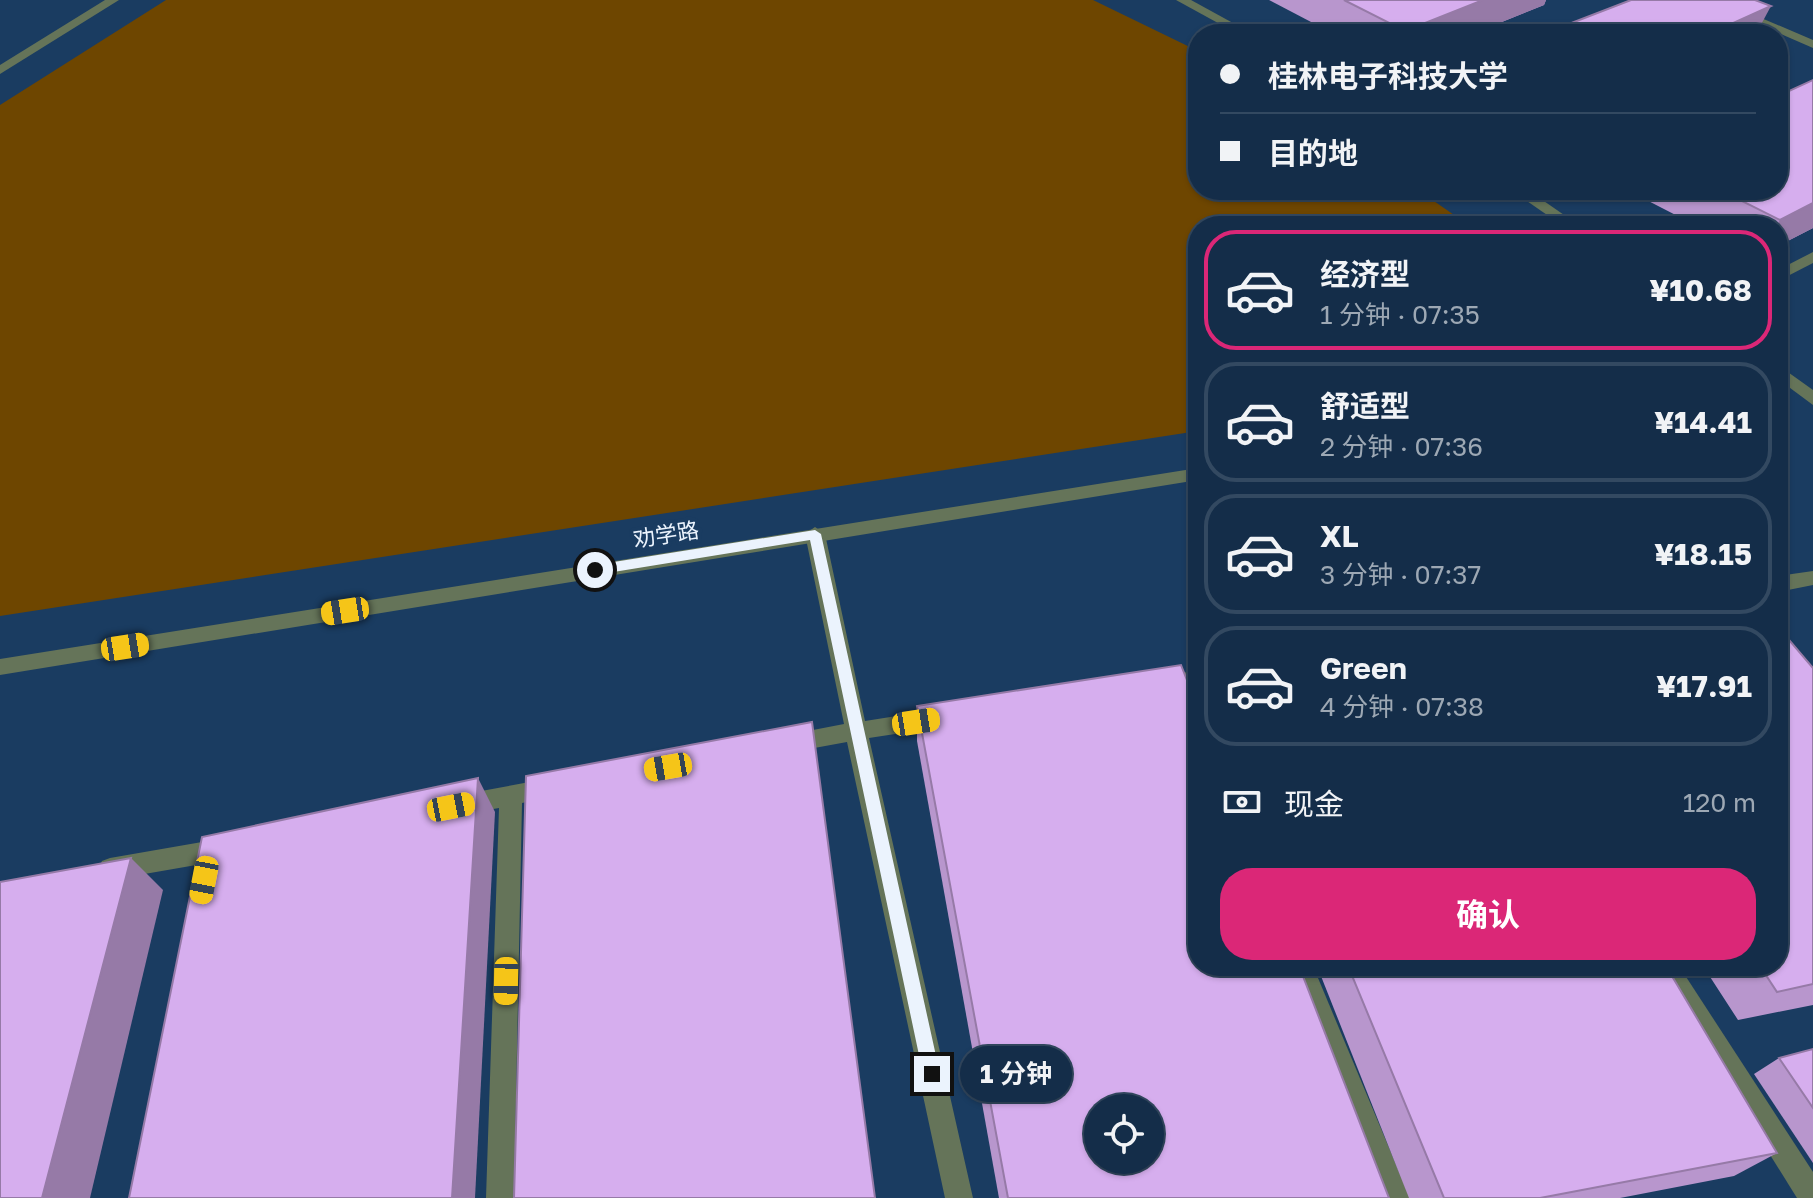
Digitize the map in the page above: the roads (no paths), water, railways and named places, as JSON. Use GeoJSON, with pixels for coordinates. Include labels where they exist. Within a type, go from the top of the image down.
{"type":"FeatureCollection","features":[{"type":"Feature","properties":{"kind":"street"},"geometry":{"type":"LineString","coordinates":[[0,70],[113,0]]}},
{"type":"Feature","properties":{"kind":"street"},"geometry":{"type":"LineString","coordinates":[[1182,0],[1228,24]]}},
{"type":"Feature","properties":{"kind":"street"},"geometry":{"type":"LineString","coordinates":[[1709,0],[1768,24]]}},
{"type":"Feature","properties":{"kind":"street"},"geometry":{"type":"LineString","coordinates":[[1788,32],[1812,42]]}},
{"type":"Feature","properties":{"kind":"street"},"geometry":{"type":"LineString","coordinates":[[1533,200],[1558,216]]}},
{"type":"Feature","properties":{"kind":"street"},"geometry":{"type":"LineString","coordinates":[[1788,271],[1813,257]]}},
{"type":"Feature","properties":{"kind":"street"},"geometry":{"type":"LineString","coordinates":[[1788,382],[1813,399]]}},
{"type":"Feature","properties":{"kind":"street","name":"劝学路"},"geometry":{"type":"LineString","coordinates":[[0,667],[1188,476]]}},
{"type":"Feature","properties":{"kind":"street"},"geometry":{"type":"LineString","coordinates":[[815,534],[959,1198]]}},
{"type":"Feature","properties":{"kind":"street"},"geometry":{"type":"LineString","coordinates":[[1788,582],[1813,578]]}},
{"type":"Feature","properties":{"kind":"street"},"geometry":{"type":"LineString","coordinates":[[1136,688],[1188,680]]}},
{"type":"Feature","properties":{"kind":"street"},"geometry":{"type":"LineString","coordinates":[[762,749],[965,715]]}},
{"type":"Feature","properties":{"kind":"street"},"geometry":{"type":"LineString","coordinates":[[436,810],[574,784]]}},
{"type":"Feature","properties":{"kind":"street"},"geometry":{"type":"LineString","coordinates":[[500,1198],[511,796]]}},
{"type":"Feature","properties":{"kind":"street"},"geometry":{"type":"LineString","coordinates":[[90,872],[239,846]]}},
{"type":"Feature","properties":{"kind":"street"},"geometry":{"type":"LineString","coordinates":[[204,882],[209,851]]}},
{"type":"Feature","properties":{"kind":"street"},"geometry":{"type":"LineString","coordinates":[[1304,976],[1396,1198]]}},
{"type":"Feature","properties":{"kind":"street"},"geometry":{"type":"LineString","coordinates":[[1671,976],[1813,1197]]}}]}
